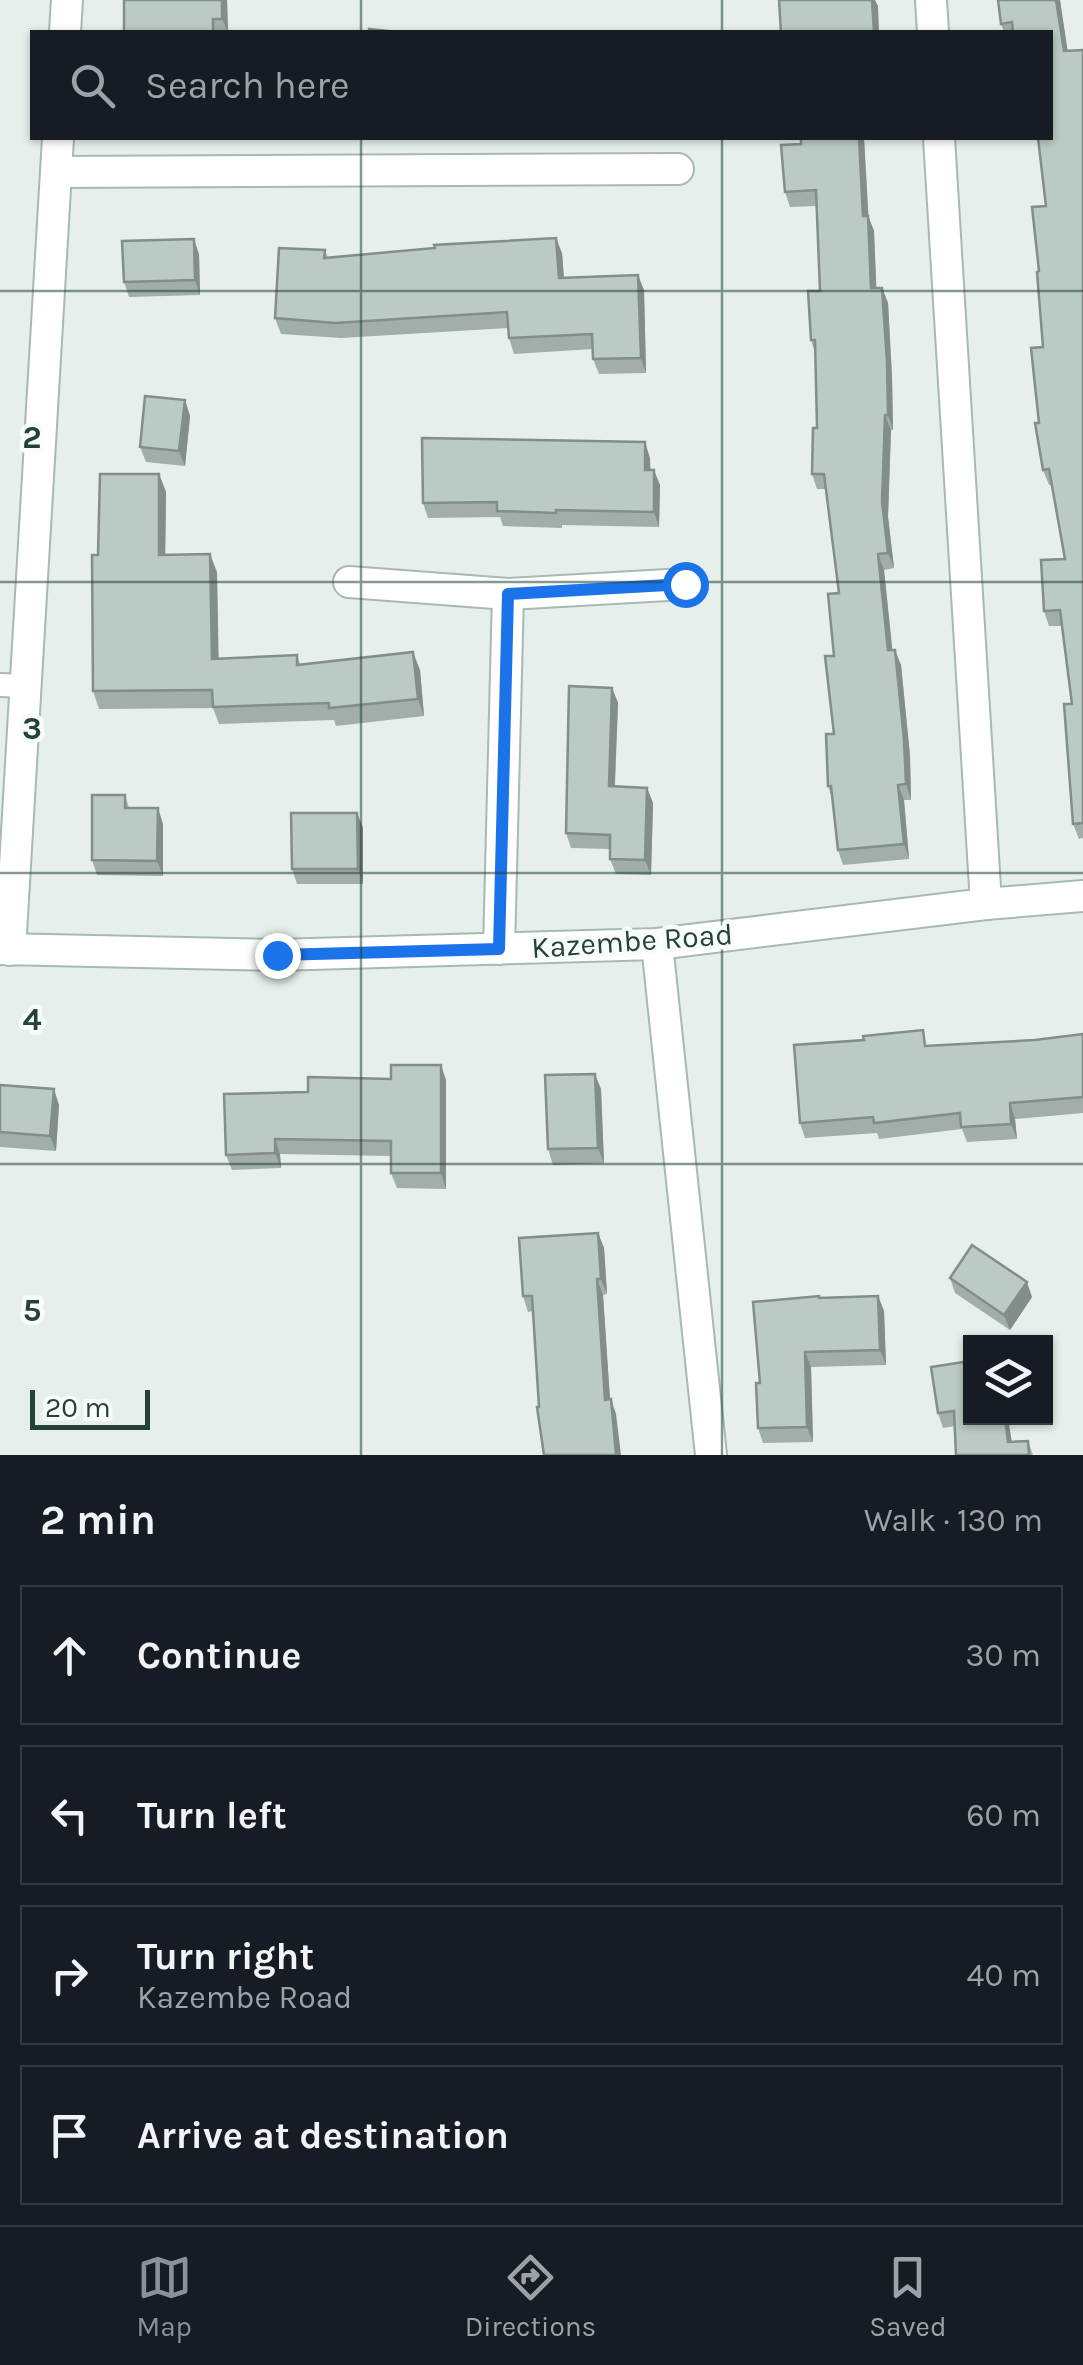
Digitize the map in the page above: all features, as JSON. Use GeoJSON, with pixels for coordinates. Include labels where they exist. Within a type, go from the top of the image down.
{"type":"FeatureCollection","features":[{"type":"Feature","properties":{"kind":"street"},"geometry":{"type":"LineString","coordinates":[[65,30],[67,0]]}},
{"type":"Feature","properties":{"kind":"street"},"geometry":{"type":"LineString","coordinates":[[931,0],[933,30]]}},
{"type":"Feature","properties":{"kind":"street"},"geometry":{"type":"LineString","coordinates":[[5,949],[13,685],[58,140]]}},
{"type":"Feature","properties":{"kind":"street"},"geometry":{"type":"LineString","coordinates":[[939,140],[986,904]]}},
{"type":"Feature","properties":{"kind":"street"},"geometry":{"type":"LineString","coordinates":[[56,172],[678,170]]}},
{"type":"Feature","properties":{"kind":"street"},"geometry":{"type":"LineString","coordinates":[[349,582],[508,594],[685,584]]}},
{"type":"Feature","properties":{"kind":"street"},"geometry":{"type":"LineString","coordinates":[[499,949],[508,594]]}},
{"type":"Feature","properties":{"kind":"street","name":"Kazembe Road"},"geometry":{"type":"LineString","coordinates":[[5,949],[277,955],[657,944],[1083,896]]}},
{"type":"Feature","properties":{"kind":"street"},"geometry":{"type":"LineString","coordinates":[[657,944],[711,1455]]}},
{"type":"Feature","properties":{"kind":"building"},"geometry":{"type":"Polygon","coordinates":[[[124,0],[222,0],[222,19],[213,19],[213,30],[124,30],[124,0]]]}},
{"type":"Feature","properties":{"kind":"building"},"geometry":{"type":"Polygon","coordinates":[[[779,0],[872,0],[874,30],[781,30],[779,0]]]}},
{"type":"Feature","properties":{"kind":"building"},"geometry":{"type":"Polygon","coordinates":[[[998,0],[1056,0],[1064,51],[1083,50],[1083,823],[1073,824],[1064,704],[1072,704],[1060,610],[1044,611],[1041,560],[1065,559],[1049,469],[1043,470],[1035,423],[1039,423],[1031,348],[1043,347],[1032,207],[1046,206],[1038,140],[1053,140],[1053,30],[1013,30],[1012,22],[1001,24],[998,0]]]}},
{"type":"Feature","properties":{"kind":"building"},"geometry":{"type":"Polygon","coordinates":[[[801,140],[859,140],[871,288],[882,288],[888,415],[882,502],[888,553],[878,554],[888,650],[895,650],[904,740],[906,784],[898,785],[904,844],[838,850],[828,786],[826,734],[834,734],[825,656],[834,656],[828,594],[839,593],[824,474],[812,474],[813,428],[817,428],[815,340],[811,340],[808,291],[820,291],[816,190],[785,192],[781,145],[801,144],[801,140]]]}},
{"type":"Feature","properties":{"kind":"building"},"geometry":{"type":"Polygon","coordinates":[[[556,238],[559,278],[638,275],[641,358],[593,359],[592,334],[509,338],[507,312],[335,323],[275,318],[279,248],[325,250],[324,258],[435,248],[434,245],[556,238]]]}},
{"type":"Feature","properties":{"kind":"building"},"geometry":{"type":"Polygon","coordinates":[[[194,239],[195,280],[124,282],[122,241],[194,239]]]}},
{"type":"Feature","properties":{"kind":"building"},"geometry":{"type":"Polygon","coordinates":[[[145,396],[185,400],[179,451],[140,447],[145,396]]]}},
{"type":"Feature","properties":{"kind":"building"},"geometry":{"type":"Polygon","coordinates":[[[422,438],[645,442],[645,470],[654,470],[654,512],[497,511],[497,502],[423,503],[422,438]]]}},
{"type":"Feature","properties":{"kind":"building"},"geometry":{"type":"Polygon","coordinates":[[[100,474],[159,474],[159,555],[210,554],[212,659],[297,655],[297,665],[413,652],[418,699],[329,708],[329,703],[213,707],[212,690],[93,691],[92,555],[98,555],[100,474]]]}},
{"type":"Feature","properties":{"kind":"building"},"geometry":{"type":"Polygon","coordinates":[[[569,686],[612,688],[609,786],[647,788],[645,860],[610,859],[610,835],[566,833],[569,686]]]}},
{"type":"Feature","properties":{"kind":"building"},"geometry":{"type":"Polygon","coordinates":[[[92,795],[125,795],[125,808],[158,808],[157,861],[92,860],[92,795]]]}},
{"type":"Feature","properties":{"kind":"building"},"geometry":{"type":"Polygon","coordinates":[[[291,813],[357,813],[358,869],[292,869],[291,813]]]}},
{"type":"Feature","properties":{"kind":"building"},"geometry":{"type":"Polygon","coordinates":[[[923,1030],[925,1046],[1083,1034],[1083,1097],[1010,1103],[1011,1124],[961,1127],[960,1113],[874,1123],[873,1117],[800,1123],[794,1045],[864,1040],[863,1036],[923,1030]]]}},
{"type":"Feature","properties":{"kind":"building"},"geometry":{"type":"Polygon","coordinates":[[[391,1065],[441,1065],[441,1173],[391,1173],[391,1141],[275,1139],[275,1153],[226,1155],[224,1094],[308,1092],[308,1077],[391,1079],[391,1065]]]}},
{"type":"Feature","properties":{"kind":"building"},"geometry":{"type":"Polygon","coordinates":[[[595,1074],[598,1148],[548,1149],[545,1075],[595,1074]]]}},
{"type":"Feature","properties":{"kind":"building"},"geometry":{"type":"Polygon","coordinates":[[[0,1085],[54,1089],[50,1136],[0,1132],[0,1085]]]}},
{"type":"Feature","properties":{"kind":"building"},"geometry":{"type":"Polygon","coordinates":[[[598,1233],[605,1400],[611,1399],[616,1455],[544,1455],[537,1407],[532,1296],[523,1296],[519,1238],[598,1233]]]}},
{"type":"Feature","properties":{"kind":"building"},"geometry":{"type":"Polygon","coordinates":[[[972,1245],[1027,1282],[1004,1315],[950,1278],[972,1245]]]}},
{"type":"Feature","properties":{"kind":"building"},"geometry":{"type":"Polygon","coordinates":[[[878,1296],[880,1350],[805,1352],[807,1427],[758,1428],[756,1383],[760,1383],[753,1302],[878,1296]]]}},
{"type":"Feature","properties":{"kind":"building"},"geometry":{"type":"Polygon","coordinates":[[[963,1362],[963,1425],[1006,1425],[1008,1442],[1028,1441],[1029,1455],[956,1455],[954,1411],[938,1413],[931,1367],[963,1362]]]}},
{"type":"Feature","properties":{"kind":"route"},"geometry":{"type":"LineString","coordinates":[[277,955],[499,949],[508,594],[685,584]]}}]}
